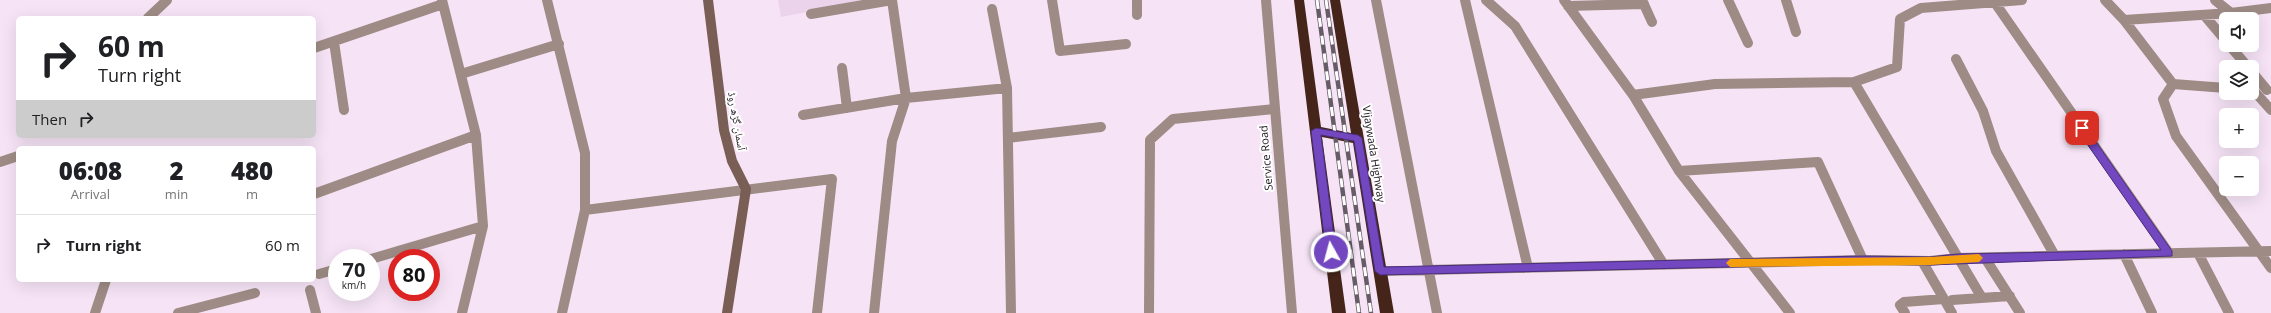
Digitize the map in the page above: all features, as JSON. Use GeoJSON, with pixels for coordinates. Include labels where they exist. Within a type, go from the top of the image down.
{"type":"FeatureCollection","features":[{"type":"Feature","properties":{"kind":"highway"},"geometry":{"type":"LineString","coordinates":[[1299,0],[1339,313]]}},
{"type":"Feature","properties":{"kind":"highway","name":"Vijaywada Highway"},"geometry":{"type":"LineString","coordinates":[[1335,0],[1387,313]]}},
{"type":"Feature","properties":{"kind":"highway"},"geometry":{"type":"LineString","coordinates":[[1316,131],[1358,138]]}},
{"type":"Feature","properties":{"kind":"street"},"geometry":{"type":"LineString","coordinates":[[150,16],[167,0]]}},
{"type":"Feature","properties":{"kind":"street"},"geometry":{"type":"LineString","coordinates":[[547,0],[560,44],[585,153],[585,210],[562,313]]}},
{"type":"Feature","properties":{"kind":"street","name":"آسمان گڑھ روڈ"},"geometry":{"type":"LineString","coordinates":[[708,0],[724,130],[732,161],[746,189]]}},
{"type":"Feature","properties":{"kind":"street"},"geometry":{"type":"LineString","coordinates":[[811,14],[892,0],[906,98],[892,141],[874,313]]}},
{"type":"Feature","properties":{"kind":"street"},"geometry":{"type":"LineString","coordinates":[[1052,0],[1060,51],[1126,44]]}},
{"type":"Feature","properties":{"kind":"street"},"geometry":{"type":"LineString","coordinates":[[1137,0],[1138,15]]}},
{"type":"Feature","properties":{"kind":"street","name":"Service Road"},"geometry":{"type":"LineString","coordinates":[[1266,0],[1292,313]]}},
{"type":"Feature","properties":{"kind":"street"},"geometry":{"type":"LineString","coordinates":[[1376,0],[1437,313]]}},
{"type":"Feature","properties":{"kind":"street"},"geometry":{"type":"LineString","coordinates":[[1465,0],[1528,268]]}},
{"type":"Feature","properties":{"kind":"street"},"geometry":{"type":"LineString","coordinates":[[1486,0],[1515,26],[1664,264]]}},
{"type":"Feature","properties":{"kind":"street"},"geometry":{"type":"LineString","coordinates":[[1728,0],[1748,43]]}},
{"type":"Feature","properties":{"kind":"street"},"geometry":{"type":"LineString","coordinates":[[1786,0],[1796,32]]}},
{"type":"Feature","properties":{"kind":"street"},"geometry":{"type":"LineString","coordinates":[[1633,96],[1715,84],[1854,82],[1897,67],[1900,19],[1921,8],[1994,1],[2022,0]]}},
{"type":"Feature","properties":{"kind":"street"},"geometry":{"type":"LineString","coordinates":[[2105,0],[2124,20],[2173,84],[2219,87]]}},
{"type":"Feature","properties":{"kind":"street"},"geometry":{"type":"LineString","coordinates":[[2215,0],[2230,12]]}},
{"type":"Feature","properties":{"kind":"street"},"geometry":{"type":"LineString","coordinates":[[1994,1],[2169,254]]}},
{"type":"Feature","properties":{"kind":"street"},"geometry":{"type":"LineString","coordinates":[[316,47],[443,2],[476,135],[483,226],[462,313]]}},
{"type":"Feature","properties":{"kind":"street"},"geometry":{"type":"LineString","coordinates":[[1566,3],[1643,2],[1652,22]]}},
{"type":"Feature","properties":{"kind":"street"},"geometry":{"type":"LineString","coordinates":[[1566,3],[1633,96],[1679,171],[1790,313]]}},
{"type":"Feature","properties":{"kind":"street"},"geometry":{"type":"LineString","coordinates":[[2239,12],[2271,8]]}},
{"type":"Feature","properties":{"kind":"street"},"geometry":{"type":"LineString","coordinates":[[992,9],[1007,88],[1011,313]]}},
{"type":"Feature","properties":{"kind":"street"},"geometry":{"type":"LineString","coordinates":[[2124,20],[2219,14]]}},
{"type":"Feature","properties":{"kind":"street"},"geometry":{"type":"LineString","coordinates":[[2204,15],[2219,33]]}},
{"type":"Feature","properties":{"kind":"street"},"geometry":{"type":"LineString","coordinates":[[334,42],[344,110]]}},
{"type":"Feature","properties":{"kind":"street"},"geometry":{"type":"LineString","coordinates":[[461,74],[560,44]]}},
{"type":"Feature","properties":{"kind":"street"},"geometry":{"type":"LineString","coordinates":[[2235,52],[2242,60]]}},
{"type":"Feature","properties":{"kind":"street"},"geometry":{"type":"LineString","coordinates":[[1956,60],[1983,111],[1996,151],[2055,256]]}},
{"type":"Feature","properties":{"kind":"street"},"geometry":{"type":"LineString","coordinates":[[842,68],[847,108]]}},
{"type":"Feature","properties":{"kind":"street"},"geometry":{"type":"LineString","coordinates":[[2259,79],[2269,90]]}},
{"type":"Feature","properties":{"kind":"street"},"geometry":{"type":"LineString","coordinates":[[1854,82],[1982,298]]}},
{"type":"Feature","properties":{"kind":"street"},"geometry":{"type":"LineString","coordinates":[[2173,84],[2163,99],[2176,136],[2271,268]]}},
{"type":"Feature","properties":{"kind":"street"},"geometry":{"type":"LineString","coordinates":[[804,115],[906,98],[1007,88]]}},
{"type":"Feature","properties":{"kind":"street"},"geometry":{"type":"LineString","coordinates":[[2259,97],[2271,110]]}},
{"type":"Feature","properties":{"kind":"street"},"geometry":{"type":"LineString","coordinates":[[1149,313],[1150,140],[1173,120],[1274,109]]}},
{"type":"Feature","properties":{"kind":"street"},"geometry":{"type":"LineString","coordinates":[[1008,138],[1101,127]]}},
{"type":"Feature","properties":{"kind":"street"},"geometry":{"type":"LineString","coordinates":[[316,193],[476,135]]}},
{"type":"Feature","properties":{"kind":"street"},"geometry":{"type":"LineString","coordinates":[[0,162],[16,157]]}},
{"type":"Feature","properties":{"kind":"street"},"geometry":{"type":"LineString","coordinates":[[1679,171],[1818,162],[1863,260]]}},
{"type":"Feature","properties":{"kind":"street"},"geometry":{"type":"LineString","coordinates":[[585,210],[832,179],[817,313]]}},
{"type":"Feature","properties":{"kind":"street"},"geometry":{"type":"LineString","coordinates":[[727,313],[746,189]]}},
{"type":"Feature","properties":{"kind":"street"},"geometry":{"type":"LineString","coordinates":[[380,256],[483,226]]}},
{"type":"Feature","properties":{"kind":"street"},"geometry":{"type":"LineString","coordinates":[[1380,271],[1863,260],[1926,261],[1957,258],[2271,251]]}},
{"type":"Feature","properties":{"kind":"street"},"geometry":{"type":"LineString","coordinates":[[2198,253],[2229,313]]}},
{"type":"Feature","properties":{"kind":"street"},"geometry":{"type":"LineString","coordinates":[[2124,254],[2152,313]]}},
{"type":"Feature","properties":{"kind":"street"},"geometry":{"type":"LineString","coordinates":[[1985,258],[2020,313]]}},
{"type":"Feature","properties":{"kind":"street"},"geometry":{"type":"LineString","coordinates":[[1926,261],[1948,299],[1959,313]]}},
{"type":"Feature","properties":{"kind":"street"},"geometry":{"type":"LineString","coordinates":[[319,274],[328,272]]}},
{"type":"Feature","properties":{"kind":"street"},"geometry":{"type":"LineString","coordinates":[[95,313],[105,282]]}},
{"type":"Feature","properties":{"kind":"street"},"geometry":{"type":"LineString","coordinates":[[310,290],[316,313]]}},
{"type":"Feature","properties":{"kind":"street"},"geometry":{"type":"LineString","coordinates":[[178,313],[255,293]]}},
{"type":"Feature","properties":{"kind":"street"},"geometry":{"type":"LineString","coordinates":[[1905,313],[1901,303],[2010,296]]}},
{"type":"Feature","properties":{"kind":"street"},"geometry":{"type":"LineString","coordinates":[[1948,299],[1952,313]]}},
{"type":"Feature","properties":{"kind":"shaded area"},"geometry":{"type":"Polygon","coordinates":[[[778,0],[873,0],[781,17],[778,0]]]}},
{"type":"Feature","properties":{"kind":"railway"},"geometry":{"type":"LineString","coordinates":[[1317,0],[1359,313]]}},
{"type":"Feature","properties":{"kind":"railway"},"geometry":{"type":"LineString","coordinates":[[1326,0],[1371,313]]}},
{"type":"Feature","properties":{"kind":"slow traffic"},"geometry":{"type":"LineString","coordinates":[[1730,263],[1863,260],[1930,261],[1957,258],[1979,258]]}},
{"type":"Feature","properties":{"kind":"route"},"geometry":{"type":"LineString","coordinates":[[1331,252],[1316,131],[1358,138],[1380,271],[1863,260],[1930,261],[1957,258],[2169,254],[2082,128]]}}]}
